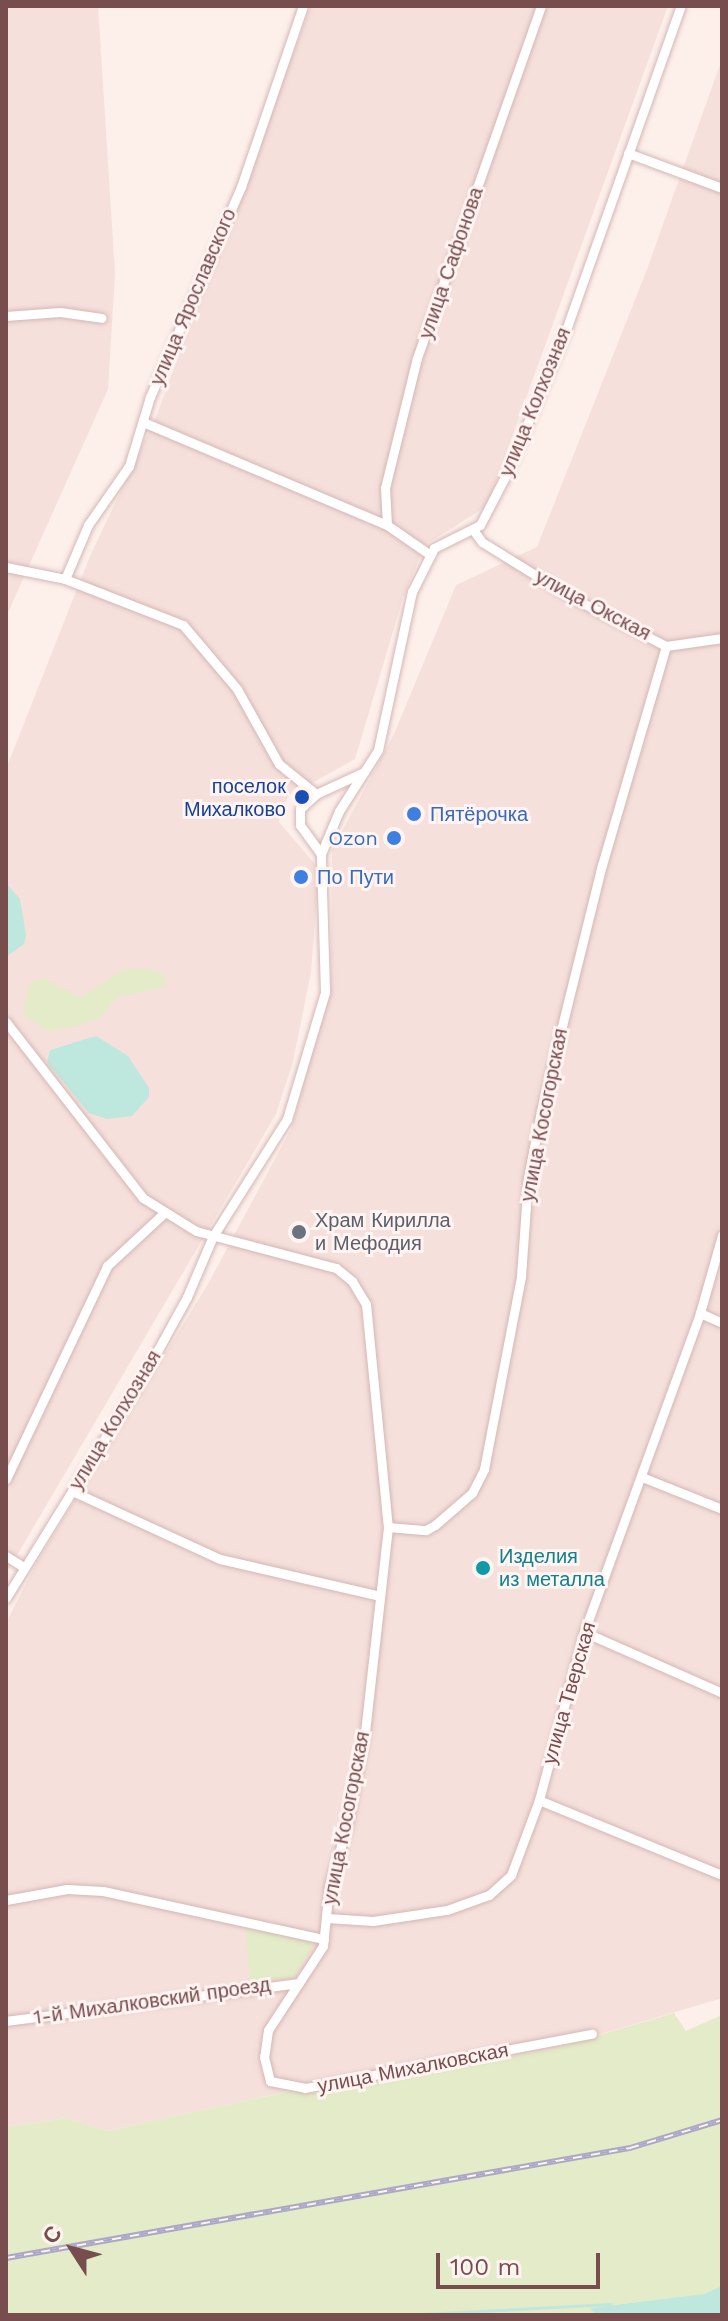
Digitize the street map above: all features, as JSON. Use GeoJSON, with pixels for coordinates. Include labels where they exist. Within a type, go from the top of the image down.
{"type":"FeatureCollection","features":[{"type":"Feature","properties":{"kind":"street","name":"улица Ярославского"},"geometry":{"type":"LineString","coordinates":[[65,579],[88,525],[129,466],[143,422],[241,187],[303,6]]}},
{"type":"Feature","properties":{"kind":"street","name":"улица Сафонова"},"geometry":{"type":"LineString","coordinates":[[387,525],[385,488],[417,358],[541,6]]}},
{"type":"Feature","properties":{"kind":"street","name":"улица Колхозная"},"geometry":{"type":"LineString","coordinates":[[474,531],[528,426],[681,6]]}},
{"type":"Feature","properties":{"kind":"street"},"geometry":{"type":"LineString","coordinates":[[628,153],[722,188]]}},
{"type":"Feature","properties":{"kind":"street"},"geometry":{"type":"LineString","coordinates":[[6,316],[60,312],[102,318]]}},
{"type":"Feature","properties":{"kind":"street"},"geometry":{"type":"LineString","coordinates":[[143,422],[387,525],[429,554]]}},
{"type":"Feature","properties":{"kind":"street"},"geometry":{"type":"LineString","coordinates":[[367,770],[314,791],[301,806],[294,820],[321,854],[339,811],[367,770],[381,739],[410,598],[429,554],[474,531]]}},
{"type":"Feature","properties":{"kind":"street","name":"улица Окская"},"geometry":{"type":"LineString","coordinates":[[474,531],[482,542],[569,596],[666,646],[721,634]]}},
{"type":"Feature","properties":{"kind":"street"},"geometry":{"type":"LineString","coordinates":[[6,567],[65,579],[183,625],[237,689],[279,764],[314,791]]}},
{"type":"Feature","properties":{"kind":"street","name":"улица Косогорская"},"geometry":{"type":"LineString","coordinates":[[388,1527],[426,1530],[435,1525],[472,1493],[488,1456],[519,1290],[528,1178],[541,1111],[602,865],[666,646]]}},
{"type":"Feature","properties":{"kind":"street","name":"улица Колхозная"},"geometry":{"type":"LineString","coordinates":[[6,1598],[22,1566],[72,1491],[183,1306],[213,1236],[287,1119],[325,992],[321,854]]}},
{"type":"Feature","properties":{"kind":"street"},"geometry":{"type":"LineString","coordinates":[[6,1022],[116,1169],[164,1213],[213,1236]]}},
{"type":"Feature","properties":{"kind":"street"},"geometry":{"type":"LineString","coordinates":[[6,1479],[107,1266],[164,1213]]}},
{"type":"Feature","properties":{"kind":"street","name":"улица Тверская"},"geometry":{"type":"LineString","coordinates":[[327,1918],[358,1921],[426,1914],[489,1895],[511,1875],[539,1800],[584,1632],[700,1313],[722,1235]]}},
{"type":"Feature","properties":{"kind":"street","name":"улица Косогорская"},"geometry":{"type":"LineString","coordinates":[[213,1236],[323,1263],[347,1275],[366,1304],[388,1527],[376,1595],[365,1731],[350,1815],[329,1886],[327,1918]]}},
{"type":"Feature","properties":{"kind":"street"},"geometry":{"type":"LineString","coordinates":[[700,1313],[722,1323]]}},
{"type":"Feature","properties":{"kind":"street"},"geometry":{"type":"LineString","coordinates":[[642,1477],[722,1509]]}},
{"type":"Feature","properties":{"kind":"street"},"geometry":{"type":"LineString","coordinates":[[72,1491],[220,1559],[376,1595]]}},
{"type":"Feature","properties":{"kind":"street"},"geometry":{"type":"LineString","coordinates":[[6,1556],[22,1566]]}},
{"type":"Feature","properties":{"kind":"street"},"geometry":{"type":"LineString","coordinates":[[584,1632],[722,1693]]}},
{"type":"Feature","properties":{"kind":"street"},"geometry":{"type":"LineString","coordinates":[[539,1800],[722,1875]]}},
{"type":"Feature","properties":{"kind":"street"},"geometry":{"type":"LineString","coordinates":[[6,1900],[67,1889],[114,1892],[324,1939]]}},
{"type":"Feature","properties":{"kind":"street","name":"улица Михалковская"},"geometry":{"type":"LineString","coordinates":[[327,1918],[324,1939],[299,1983],[273,2018],[265,2045],[270,2081],[288,2087],[592,2034]]}},
{"type":"Feature","properties":{"kind":"street","name":"1-й Михалковский проезд"},"geometry":{"type":"LineString","coordinates":[[6,2021],[299,1983]]}},
{"type":"Feature","properties":{"kind":"shaded area"},"geometry":{"type":"Polygon","coordinates":[[[6,6],[98,6],[115,273],[108,389],[6,617],[6,6]]]}},
{"type":"Feature","properties":{"kind":"shaded area"},"geometry":{"type":"Polygon","coordinates":[[[311,6],[668,6],[487,506],[425,545],[403,598],[355,759],[289,796],[281,808],[279,822],[319,869],[311,972],[293,1062],[276,1114],[6,1574],[6,769],[90,556],[156,417],[311,6]]]}},
{"type":"Feature","properties":{"kind":"shaded area"},"geometry":{"type":"Polygon","coordinates":[[[722,59],[722,1998],[548,2050],[290,2091],[107,2131],[67,2118],[6,2127],[6,1623],[37,1562],[208,1284],[291,1129],[331,987],[332,850],[394,734],[456,585],[537,547],[646,272],[722,59]]]}},
{"type":"Feature","properties":{"kind":"green space"},"geometry":{"type":"Polygon","coordinates":[[[124,969],[152,969],[163,974],[167,986],[117,997],[100,1017],[80,1025],[46,1031],[23,1014],[29,984],[37,980],[45,979],[80,997],[124,969]]]}},
{"type":"Feature","properties":{"kind":"green space"},"geometry":{"type":"Polygon","coordinates":[[[245,1927],[315,1943],[294,1978],[250,1981],[245,1927]]]}},
{"type":"Feature","properties":{"kind":"green space"},"geometry":{"type":"Polygon","coordinates":[[[674,2013],[686,2031],[722,2015],[722,2286],[705,2294],[591,2308],[596,2315],[6,2315],[6,2127],[67,2118],[107,2131],[291,2091],[548,2050],[674,2013]]]}},
{"type":"Feature","properties":{"kind":"water"},"geometry":{"type":"Polygon","coordinates":[[[6,883],[20,899],[26,935],[24,944],[6,957],[6,883]]]}},
{"type":"Feature","properties":{"kind":"water"},"geometry":{"type":"Polygon","coordinates":[[[96,1036],[128,1056],[149,1088],[149,1097],[132,1116],[107,1119],[89,1113],[47,1062],[50,1050],[96,1036]]]}},
{"type":"Feature","properties":{"kind":"water"},"geometry":{"type":"Polygon","coordinates":[[[722,2286],[722,2315],[596,2315],[590,2308],[704,2294],[722,2286]]]}},
{"type":"Feature","properties":{"kind":"waterway"},"geometry":{"type":"LineString","coordinates":[[403,2315],[611,2304]]}},
{"type":"Feature","properties":{"kind":"railway"},"geometry":{"type":"LineString","coordinates":[[6,2258],[630,2148],[722,2120]]}},
{"type":"Feature","properties":{"kind":"place","name":"поселок Михалково"},"geometry":{"type":"Point","coordinates":[302,797]}},
{"type":"Feature","properties":{"kind":"place","name":"Пятёрочка"},"geometry":{"type":"Point","coordinates":[414,814]}},
{"type":"Feature","properties":{"kind":"place","name":"Ozon"},"geometry":{"type":"Point","coordinates":[394,838]}},
{"type":"Feature","properties":{"kind":"place","name":"По Пути"},"geometry":{"type":"Point","coordinates":[301,877]}},
{"type":"Feature","properties":{"kind":"place","name":"Храм Кирилла и Мефодия"},"geometry":{"type":"Point","coordinates":[299,1232]}},
{"type":"Feature","properties":{"kind":"place","name":"Изделия из металла"},"geometry":{"type":"Point","coordinates":[483,1568]}}]}
